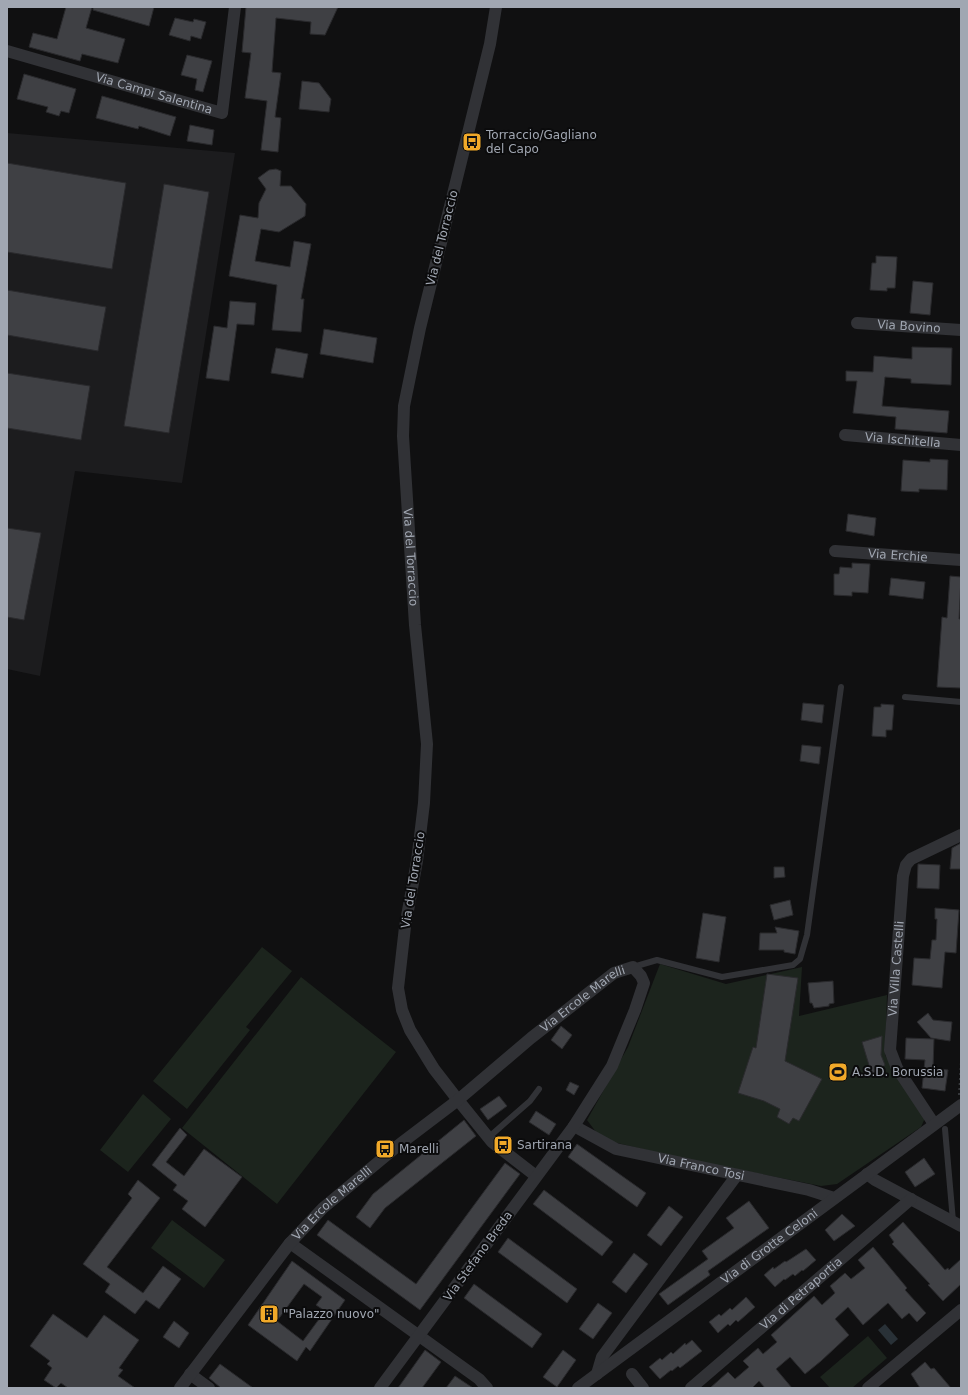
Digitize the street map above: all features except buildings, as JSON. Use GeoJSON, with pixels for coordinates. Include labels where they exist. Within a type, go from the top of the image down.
{"type":"FeatureCollection","features":[{"type":"Feature","properties":{"kind":"street","name":"Via Campi Salentina"},"geometry":{"type":"LineString","coordinates":[[7,51],[222,113],[235,7]]}},
{"type":"Feature","properties":{"kind":"street","name":"Via del Torraccio"},"geometry":{"type":"LineString","coordinates":[[496,7],[490,44],[420,328],[404,406],[403,436],[415,625],[427,744],[424,803],[417,861],[405,927],[398,988],[402,1010],[410,1030],[434,1069],[489,1138],[511,1158],[536,1176]]}},
{"type":"Feature","properties":{"kind":"street","name":"Via Bovino"},"geometry":{"type":"LineString","coordinates":[[857,323],[961,330]]}},
{"type":"Feature","properties":{"kind":"street","name":"Via Ischitella"},"geometry":{"type":"LineString","coordinates":[[845,435],[961,445]]}},
{"type":"Feature","properties":{"kind":"street","name":"Via Erchie"},"geometry":{"type":"LineString","coordinates":[[835,551],[961,560]]}},
{"type":"Feature","properties":{"kind":"street","name":"Via Villa Castelli"},"geometry":{"type":"LineString","coordinates":[[934,1124],[897,1068],[890,1050],[903,876],[906,865],[911,859],[961,835]]}},
{"type":"Feature","properties":{"kind":"street","name":"Via Ercole Marelli"},"geometry":{"type":"LineString","coordinates":[[180,1388],[290,1243],[323,1208],[458,1100],[531,1038],[614,973],[633,967]]}},
{"type":"Feature","properties":{"kind":"street","name":"Via Stefano Breda"},"geometry":{"type":"LineString","coordinates":[[380,1388],[574,1126],[612,1066],[635,1010],[644,983],[641,976],[633,967]]}},
{"type":"Feature","properties":{"kind":"street","name":"Via di Grotte Celoni"},"geometry":{"type":"LineString","coordinates":[[578,1388],[959,1106]]}},
{"type":"Feature","properties":{"kind":"street","name":"Via Franco Tosi"},"geometry":{"type":"LineString","coordinates":[[574,1126],[616,1150],[737,1175],[834,1198]]}},
{"type":"Feature","properties":{"kind":"street"},"geometry":{"type":"LineString","coordinates":[[867,1174],[875,1180],[957,1224]]}},
{"type":"Feature","properties":{"kind":"street"},"geometry":{"type":"LineString","coordinates":[[597,1374],[602,1357],[737,1175]]}},
{"type":"Feature","properties":{"kind":"street","name":"Via di Petraportia"},"geometry":{"type":"LineString","coordinates":[[691,1388],[911,1199]]}},
{"type":"Feature","properties":{"kind":"street"},"geometry":{"type":"LineString","coordinates":[[290,1243],[479,1379],[487,1388]]}},
{"type":"Feature","properties":{"kind":"street"},"geometry":{"type":"LineString","coordinates":[[868,1388],[961,1310]]}},
{"type":"Feature","properties":{"kind":"street"},"geometry":{"type":"LineString","coordinates":[[190,1374],[209,1388]]}},
{"type":"Feature","properties":{"kind":"street"},"geometry":{"type":"LineString","coordinates":[[632,1374],[643,1388]]}},
{"type":"Feature","properties":{"kind":"lane"},"geometry":{"type":"LineString","coordinates":[[633,967],[657,960],[714,976],[726,976],[793,965],[800,958],[807,935],[841,687]]}},
{"type":"Feature","properties":{"kind":"lane"},"geometry":{"type":"LineString","coordinates":[[905,697],[961,702]]}},
{"type":"Feature","properties":{"kind":"lane"},"geometry":{"type":"LineString","coordinates":[[489,1138],[530,1101],[539,1089]]}},
{"type":"Feature","properties":{"kind":"lane"},"geometry":{"type":"LineString","coordinates":[[945,1129],[957,1224]]}},
{"type":"Feature","properties":{"kind":"path"},"geometry":{"type":"LineString","coordinates":[[959,1106],[961,1062]]}},
{"type":"Feature","properties":{"kind":"shaded area"},"geometry":{"type":"Polygon","coordinates":[[[7,133],[235,153],[182,483],[75,471],[40,676],[7,669],[7,133]]]}},
{"type":"Feature","properties":{"kind":"shaded area"},"geometry":{"type":"Polygon","coordinates":[[[262,947],[292,971],[246,1027],[250,1030],[187,1109],[153,1081],[262,947]]]}},
{"type":"Feature","properties":{"kind":"shaded area"},"geometry":{"type":"Polygon","coordinates":[[[660,964],[726,984],[802,967],[799,1016],[887,995],[885,1055],[925,1118],[921,1127],[837,1184],[821,1186],[676,1157],[613,1142],[596,1132],[587,1120],[628,1047],[660,964]]]}},
{"type":"Feature","properties":{"kind":"shaded area"},"geometry":{"type":"Polygon","coordinates":[[[301,977],[396,1052],[277,1204],[182,1128],[301,977]]]}},
{"type":"Feature","properties":{"kind":"shaded area"},"geometry":{"type":"Polygon","coordinates":[[[143,1094],[171,1119],[128,1172],[100,1150],[143,1094]]]}},
{"type":"Feature","properties":{"kind":"shaded area"},"geometry":{"type":"Polygon","coordinates":[[[172,1220],[225,1260],[204,1288],[151,1248],[172,1220]]]}},
{"type":"Feature","properties":{"kind":"shaded area"},"geometry":{"type":"Polygon","coordinates":[[[885,1324],[898,1339],[891,1345],[878,1330],[885,1324]]]}},
{"type":"Feature","properties":{"kind":"shaded area"},"geometry":{"type":"Polygon","coordinates":[[[868,1336],[887,1358],[852,1388],[830,1388],[820,1377],[868,1336]]]}},
{"type":"Feature","properties":{"kind":"place","name":"Torraccio/Gagliano del Capo"},"geometry":{"type":"Point","coordinates":[472,142]}},
{"type":"Feature","properties":{"kind":"place","name":"A.S.D. Borussia"},"geometry":{"type":"Point","coordinates":[838,1072]}},
{"type":"Feature","properties":{"kind":"place","name":"Sartirana"},"geometry":{"type":"Point","coordinates":[503,1145]}},
{"type":"Feature","properties":{"kind":"place","name":"Marelli"},"geometry":{"type":"Point","coordinates":[385,1149]}},
{"type":"Feature","properties":{"kind":"place","name":"\"Palazzo nuovo\""},"geometry":{"type":"Point","coordinates":[269,1314]}}]}
